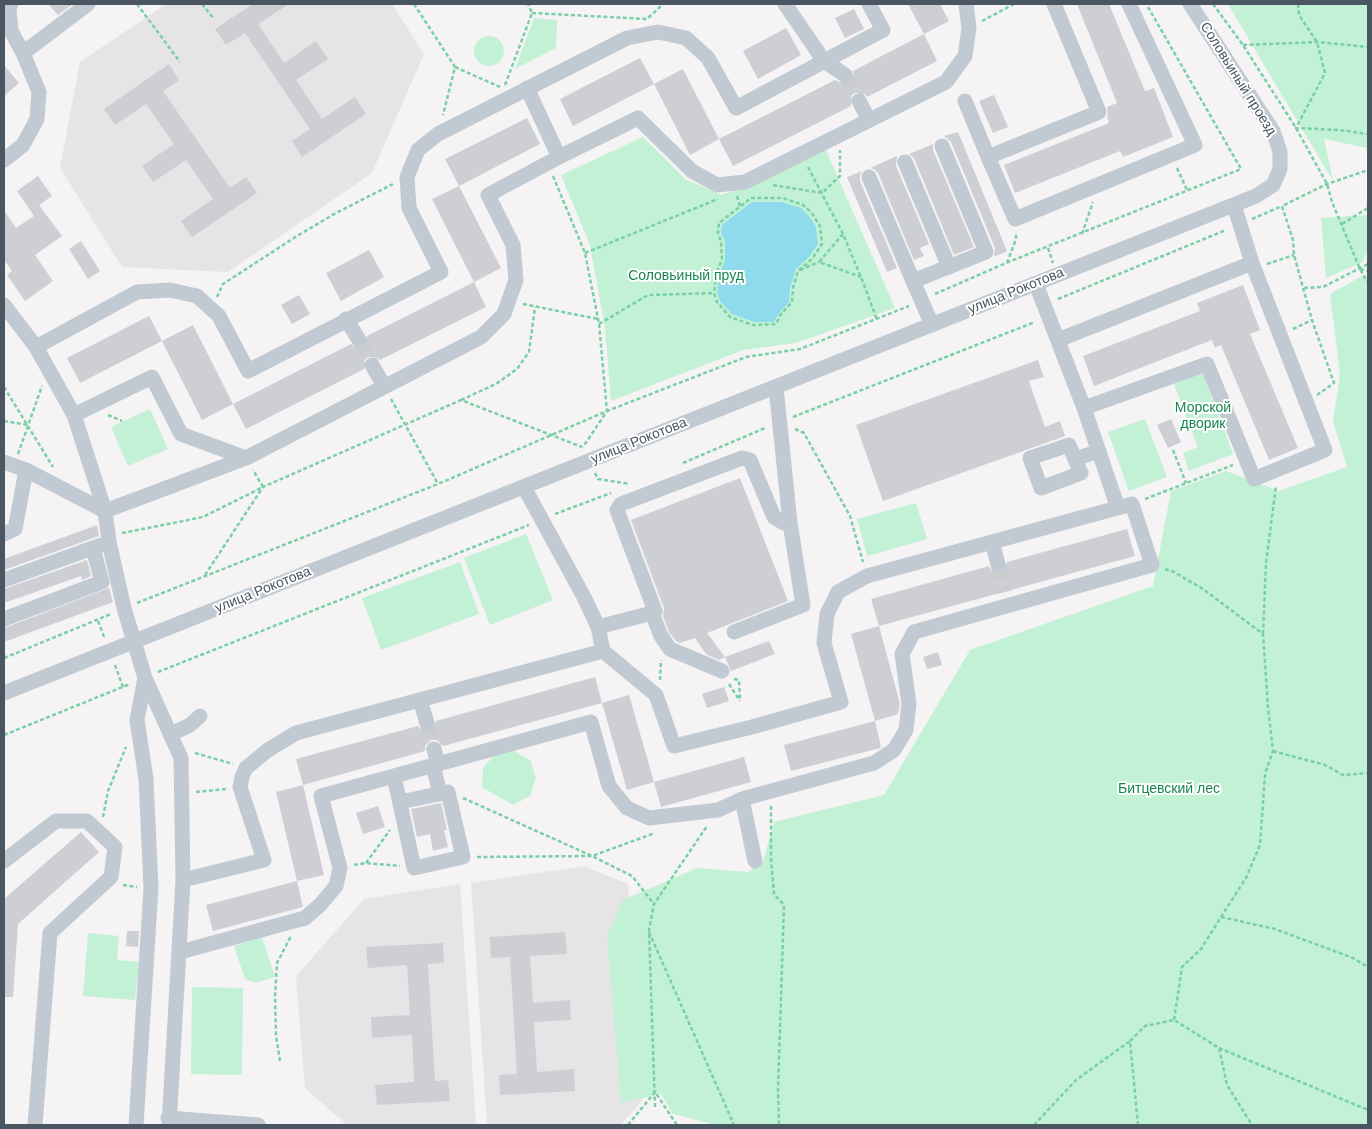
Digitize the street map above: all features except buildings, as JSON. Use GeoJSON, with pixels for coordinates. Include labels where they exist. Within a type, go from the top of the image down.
{"type":"FeatureCollection","features":[{"type":"Feature","properties":{"kind":"street"},"geometry":{"type":"LineString","coordinates":[[4,160],[23,145],[38,119],[39,92],[23,53],[11,31],[9,8],[11,4]]}},
{"type":"Feature","properties":{"kind":"street"},"geometry":{"type":"LineString","coordinates":[[23,53],[88,4]]}},
{"type":"Feature","properties":{"kind":"street"},"geometry":{"type":"LineString","coordinates":[[785,4],[824,61],[845,75]]}},
{"type":"Feature","properties":{"kind":"street"},"geometry":{"type":"LineString","coordinates":[[36,347],[137,292],[170,290],[197,296],[219,316],[248,371],[441,272],[410,208],[407,177],[418,150],[438,134],[627,38],[658,32],[686,38],[708,58],[736,108],[883,30],[870,4]]}},
{"type":"Feature","properties":{"kind":"street"},"geometry":{"type":"LineString","coordinates":[[4,534],[15,528],[15,466],[105,511],[246,458],[481,336],[504,314],[516,280],[513,245],[488,195],[638,118],[692,171],[717,185],[745,182],[946,82],[965,56],[969,28],[966,4]]}},
{"type":"Feature","properties":{"kind":"street"},"geometry":{"type":"LineString","coordinates":[[988,157],[1099,112],[1054,4]]}},
{"type":"Feature","properties":{"kind":"street"},"geometry":{"type":"LineString","coordinates":[[965,101],[1015,218],[1195,145],[1129,4]]}},
{"type":"Feature","properties":{"kind":"street","name":"Соловьиный проезд"},"geometry":{"type":"LineString","coordinates":[[1190,4],[1273,131],[1280,152],[1280,169],[1273,185]]}},
{"type":"Feature","properties":{"kind":"street"},"geometry":{"type":"LineString","coordinates":[[527,88],[553,160]]}},
{"type":"Feature","properties":{"kind":"street"},"geometry":{"type":"LineString","coordinates":[[859,101],[869,120]]}},
{"type":"Feature","properties":{"kind":"street"},"geometry":{"type":"LineString","coordinates":[[913,281],[986,252],[942,146]]}},
{"type":"Feature","properties":{"kind":"street"},"geometry":{"type":"LineString","coordinates":[[906,162],[949,267]]}},
{"type":"Feature","properties":{"kind":"street"},"geometry":{"type":"LineString","coordinates":[[869,177],[932,324]]}},
{"type":"Feature","properties":{"kind":"street","name":"улица Рокотова"},"geometry":{"type":"LineString","coordinates":[[4,693],[1234,205],[1256,196],[1273,185]]}},
{"type":"Feature","properties":{"kind":"street"},"geometry":{"type":"LineString","coordinates":[[1084,408],[1207,364],[1254,479],[1324,450],[1252,266],[1234,205]]}},
{"type":"Feature","properties":{"kind":"street"},"geometry":{"type":"LineString","coordinates":[[1058,340],[1252,266]]}},
{"type":"Feature","properties":{"kind":"street"},"geometry":{"type":"LineString","coordinates":[[180,952],[300,920],[320,905],[336,886],[340,868],[321,796],[591,722],[608,786],[627,808],[649,818],[718,810],[742,800],[874,763],[894,750],[906,730],[909,704],[902,654],[914,632],[1008,598],[1152,564],[1099,451],[1036,284]]}},
{"type":"Feature","properties":{"kind":"street"},"geometry":{"type":"LineString","coordinates":[[4,305],[36,347],[74,415],[105,511],[108,539],[124,608],[145,678],[180,758],[183,880],[168,1121],[258,1125]]}},
{"type":"Feature","properties":{"kind":"street"},"geometry":{"type":"LineString","coordinates":[[346,320],[359,340]]}},
{"type":"Feature","properties":{"kind":"street"},"geometry":{"type":"LineString","coordinates":[[372,365],[384,386]]}},
{"type":"Feature","properties":{"kind":"street"},"geometry":{"type":"LineString","coordinates":[[74,415],[152,377],[181,434],[246,458]]}},
{"type":"Feature","properties":{"kind":"street"},"geometry":{"type":"LineString","coordinates":[[734,632],[803,605],[790,523],[776,387]]}},
{"type":"Feature","properties":{"kind":"street"},"geometry":{"type":"LineString","coordinates":[[1075,459],[1099,451]]}},
{"type":"Feature","properties":{"kind":"street"},"geometry":{"type":"LineString","coordinates":[[598,627],[656,611],[616,510],[621,504],[742,458],[750,460],[774,517],[784,523],[790,523]]}},
{"type":"Feature","properties":{"kind":"street"},"geometry":{"type":"LineString","coordinates":[[524,487],[598,627],[603,651],[656,695],[674,746],[841,702],[824,643],[827,614],[838,592],[867,576],[1125,506]]}},
{"type":"Feature","properties":{"kind":"street"},"geometry":{"type":"LineString","coordinates":[[4,580],[93,548],[108,539]]}},
{"type":"Feature","properties":{"kind":"street"},"geometry":{"type":"LineString","coordinates":[[992,542],[998,564]]}},
{"type":"Feature","properties":{"kind":"street"},"geometry":{"type":"LineString","coordinates":[[4,619],[102,582],[93,548]]}},
{"type":"Feature","properties":{"kind":"street"},"geometry":{"type":"LineString","coordinates":[[652,613],[661,636],[670,649],[727,677]]}},
{"type":"Feature","properties":{"kind":"street"},"geometry":{"type":"LineString","coordinates":[[183,880],[264,860],[240,787],[242,777],[246,768],[268,750],[296,733],[603,651]]}},
{"type":"Feature","properties":{"kind":"street"},"geometry":{"type":"LineString","coordinates":[[136,1125],[151,888],[146,779],[137,720],[145,678]]}},
{"type":"Feature","properties":{"kind":"street"},"geometry":{"type":"LineString","coordinates":[[420,700],[427,723]]}},
{"type":"Feature","properties":{"kind":"street"},"geometry":{"type":"LineString","coordinates":[[174,741],[200,716]]}},
{"type":"Feature","properties":{"kind":"street"},"geometry":{"type":"LineString","coordinates":[[394,776],[414,868],[463,857],[436,765],[434,749]]}},
{"type":"Feature","properties":{"kind":"street"},"geometry":{"type":"LineString","coordinates":[[401,808],[444,793]]}},
{"type":"Feature","properties":{"kind":"street"},"geometry":{"type":"LineString","coordinates":[[742,800],[755,861]]}},
{"type":"Feature","properties":{"kind":"street"},"geometry":{"type":"LineString","coordinates":[[4,861],[56,821],[87,821],[115,847],[111,877],[50,934],[35,1125]]}},
{"type":"Feature","properties":{"kind":"path"},"geometry":{"type":"LineString","coordinates":[[137,4],[180,62]]}},
{"type":"Feature","properties":{"kind":"path"},"geometry":{"type":"LineString","coordinates":[[202,4],[214,19]]}},
{"type":"Feature","properties":{"kind":"path"},"geometry":{"type":"LineString","coordinates":[[414,4],[456,67],[503,88],[532,13],[528,4]]}},
{"type":"Feature","properties":{"kind":"path"},"geometry":{"type":"LineString","coordinates":[[532,13],[646,19],[663,4]]}},
{"type":"Feature","properties":{"kind":"path"},"geometry":{"type":"LineString","coordinates":[[969,28],[1014,4]]}},
{"type":"Feature","properties":{"kind":"path"},"geometry":{"type":"LineString","coordinates":[[4,658],[124,608],[438,484],[607,411],[746,357],[800,349],[877,320],[1006,263],[1241,169],[1146,4]]}},
{"type":"Feature","properties":{"kind":"path"},"geometry":{"type":"LineString","coordinates":[[1214,4],[1296,128],[1327,184],[1341,224],[1368,283]]}},
{"type":"Feature","properties":{"kind":"path"},"geometry":{"type":"LineString","coordinates":[[1296,128],[1325,72],[1317,42],[1299,15],[1298,4]]}},
{"type":"Feature","properties":{"kind":"path"},"geometry":{"type":"LineString","coordinates":[[1243,46],[1317,42],[1368,47]]}},
{"type":"Feature","properties":{"kind":"path"},"geometry":{"type":"LineString","coordinates":[[438,134],[456,67]]}},
{"type":"Feature","properties":{"kind":"path"},"geometry":{"type":"LineString","coordinates":[[1296,128],[1339,130],[1368,134]]}},
{"type":"Feature","properties":{"kind":"path"},"geometry":{"type":"LineString","coordinates":[[822,193],[840,176],[840,134]]}},
{"type":"Feature","properties":{"kind":"path"},"geometry":{"type":"LineString","coordinates":[[801,154],[843,234],[877,320]]}},
{"type":"Feature","properties":{"kind":"path"},"geometry":{"type":"LineString","coordinates":[[1172,155],[1187,190]]}},
{"type":"Feature","properties":{"kind":"path"},"geometry":{"type":"LineString","coordinates":[[553,160],[585,253],[599,324],[607,411],[583,448]]}},
{"type":"Feature","properties":{"kind":"path"},"geometry":{"type":"LineString","coordinates":[[679,465],[780,422],[1040,320],[1045,305],[1063,296],[1240,224],[1327,184],[1368,170]]}},
{"type":"Feature","properties":{"kind":"path"},"geometry":{"type":"LineString","coordinates":[[211,309],[223,284],[336,213],[407,177]]}},
{"type":"Feature","properties":{"kind":"path"},"geometry":{"type":"LineString","coordinates":[[1082,234],[1100,184]]}},
{"type":"Feature","properties":{"kind":"path"},"geometry":{"type":"LineString","coordinates":[[770,185],[822,193]]}},
{"type":"Feature","properties":{"kind":"path"},"geometry":{"type":"LineString","coordinates":[[735,192],[740,206]]}},
{"type":"Feature","properties":{"kind":"path"},"geometry":{"type":"LineString","coordinates":[[585,253],[727,196]]}},
{"type":"Feature","properties":{"kind":"path"},"geometry":{"type":"LineString","coordinates":[[751,198],[783,198],[803,205],[811,212],[820,226],[822,244],[812,259],[798,271],[793,288],[792,302],[781,314],[776,324],[754,325],[730,317],[717,302],[714,293],[717,272],[722,259],[722,241],[718,233],[719,223],[740,206],[751,198]]}},
{"type":"Feature","properties":{"kind":"path"},"geometry":{"type":"LineString","coordinates":[[1282,206],[1293,240],[1294,256],[1312,320],[1334,383],[1306,403]]}},
{"type":"Feature","properties":{"kind":"path"},"geometry":{"type":"LineString","coordinates":[[1341,224],[1368,208]]}},
{"type":"Feature","properties":{"kind":"path"},"geometry":{"type":"LineString","coordinates":[[1006,263],[1016,239],[1015,218]]}},
{"type":"Feature","properties":{"kind":"path"},"geometry":{"type":"LineString","coordinates":[[798,271],[819,262],[843,234]]}},
{"type":"Feature","properties":{"kind":"path"},"geometry":{"type":"LineString","coordinates":[[1252,266],[1294,256]]}},
{"type":"Feature","properties":{"kind":"path"},"geometry":{"type":"LineString","coordinates":[[819,262],[861,277]]}},
{"type":"Feature","properties":{"kind":"path"},"geometry":{"type":"LineString","coordinates":[[1304,288],[1323,287],[1368,264]]}},
{"type":"Feature","properties":{"kind":"path"},"geometry":{"type":"LineString","coordinates":[[1360,269],[1368,271]]}},
{"type":"Feature","properties":{"kind":"path"},"geometry":{"type":"LineString","coordinates":[[599,324],[648,294],[714,293]]}},
{"type":"Feature","properties":{"kind":"path"},"geometry":{"type":"LineString","coordinates":[[108,539],[203,517],[263,487],[496,384],[517,369],[529,352],[535,307],[598,319]]}},
{"type":"Feature","properties":{"kind":"path"},"geometry":{"type":"LineString","coordinates":[[1280,336],[1312,320]]}},
{"type":"Feature","properties":{"kind":"path"},"geometry":{"type":"LineString","coordinates":[[15,466],[48,368]]}},
{"type":"Feature","properties":{"kind":"path"},"geometry":{"type":"LineString","coordinates":[[384,386],[438,484]]}},
{"type":"Feature","properties":{"kind":"path"},"geometry":{"type":"LineString","coordinates":[[4,387],[67,492]]}},
{"type":"Feature","properties":{"kind":"path"},"geometry":{"type":"LineString","coordinates":[[461,400],[583,448],[598,479],[633,484],[624,488]]}},
{"type":"Feature","properties":{"kind":"path"},"geometry":{"type":"LineString","coordinates":[[4,421],[28,425]]}},
{"type":"Feature","properties":{"kind":"path"},"geometry":{"type":"LineString","coordinates":[[780,422],[804,433],[850,516],[867,576]]}},
{"type":"Feature","properties":{"kind":"path"},"geometry":{"type":"LineString","coordinates":[[1173,450],[1186,483]]}},
{"type":"Feature","properties":{"kind":"path"},"geometry":{"type":"LineString","coordinates":[[246,458],[263,487]]}},
{"type":"Feature","properties":{"kind":"path"},"geometry":{"type":"LineString","coordinates":[[1125,506],[1246,460]]}},
{"type":"Feature","properties":{"kind":"path"},"geometry":{"type":"LineString","coordinates":[[204,576],[263,487]]}},
{"type":"Feature","properties":{"kind":"path"},"geometry":{"type":"LineString","coordinates":[[4,735],[615,492]]}},
{"type":"Feature","properties":{"kind":"path"},"geometry":{"type":"LineString","coordinates":[[1174,1020],[1182,967],[1201,949],[1246,878],[1260,845],[1265,774],[1273,751],[1263,634],[1266,563],[1275,502]]}},
{"type":"Feature","properties":{"kind":"path"},"geometry":{"type":"LineString","coordinates":[[1152,564],[1174,572],[1202,589],[1263,634]]}},
{"type":"Feature","properties":{"kind":"path"},"geometry":{"type":"LineString","coordinates":[[656,695],[661,660]]}},
{"type":"Feature","properties":{"kind":"path"},"geometry":{"type":"LineString","coordinates":[[727,677],[738,680],[740,701],[727,677]]}},
{"type":"Feature","properties":{"kind":"path"},"geometry":{"type":"LineString","coordinates":[[174,741],[246,768]]}},
{"type":"Feature","properties":{"kind":"path"},"geometry":{"type":"LineString","coordinates":[[100,834],[108,791],[126,747]]}},
{"type":"Feature","properties":{"kind":"path"},"geometry":{"type":"LineString","coordinates":[[1273,751],[1325,765],[1343,775],[1368,773]]}},
{"type":"Feature","properties":{"kind":"path"},"geometry":{"type":"LineString","coordinates":[[181,794],[240,787]]}},
{"type":"Feature","properties":{"kind":"path"},"geometry":{"type":"LineString","coordinates":[[771,792],[771,859],[774,894],[784,905],[778,1090],[779,1125]]}},
{"type":"Feature","properties":{"kind":"path"},"geometry":{"type":"LineString","coordinates":[[444,793],[592,856],[632,876],[654,904]]}},
{"type":"Feature","properties":{"kind":"path"},"geometry":{"type":"LineString","coordinates":[[366,863],[401,808]]}},
{"type":"Feature","properties":{"kind":"path"},"geometry":{"type":"LineString","coordinates":[[656,1107],[649,930],[654,904],[718,810]]}},
{"type":"Feature","properties":{"kind":"path"},"geometry":{"type":"LineString","coordinates":[[463,857],[592,856],[660,831]]}},
{"type":"Feature","properties":{"kind":"path"},"geometry":{"type":"LineString","coordinates":[[340,868],[366,863],[414,868]]}},
{"type":"Feature","properties":{"kind":"path"},"geometry":{"type":"LineString","coordinates":[[111,877],[122,885],[151,888]]}},
{"type":"Feature","properties":{"kind":"path"},"geometry":{"type":"LineString","coordinates":[[1221,917],[1275,929],[1353,958],[1368,967]]}},
{"type":"Feature","properties":{"kind":"path"},"geometry":{"type":"LineString","coordinates":[[280,1061],[276,1036],[275,996],[277,963],[300,920]]}},
{"type":"Feature","properties":{"kind":"path"},"geometry":{"type":"LineString","coordinates":[[649,930],[734,1125]]}},
{"type":"Feature","properties":{"kind":"path"},"geometry":{"type":"LineString","coordinates":[[1034,1125],[1076,1080],[1130,1041],[1145,1026],[1174,1020],[1218,1048],[1368,1110]]}},
{"type":"Feature","properties":{"kind":"path"},"geometry":{"type":"LineString","coordinates":[[1130,1041],[1138,1125]]}},
{"type":"Feature","properties":{"kind":"path"},"geometry":{"type":"LineString","coordinates":[[1218,1048],[1227,1085],[1252,1125]]}},
{"type":"Feature","properties":{"kind":"path"},"geometry":{"type":"LineString","coordinates":[[628,1125],[655,1092]]}},
{"type":"Feature","properties":{"kind":"path"},"geometry":{"type":"LineString","coordinates":[[655,1092],[677,1125]]}},
{"type":"Feature","properties":{"kind":"shaded area"},"geometry":{"type":"Polygon","coordinates":[[[166,4],[392,4],[424,54],[372,173],[228,272],[122,267],[60,168],[80,62],[166,4]]]}},
{"type":"Feature","properties":{"kind":"shaded area"},"geometry":{"type":"Polygon","coordinates":[[[584,866],[628,884],[642,1101],[620,1125],[487,1125],[471,883],[584,866]]]}},
{"type":"Feature","properties":{"kind":"shaded area"},"geometry":{"type":"Polygon","coordinates":[[[460,884],[476,1125],[347,1125],[305,1088],[296,976],[364,899],[460,884]]]}},
{"type":"Feature","properties":{"kind":"green space"},"geometry":{"type":"Polygon","coordinates":[[[1228,4],[1368,4],[1368,148],[1324,139],[1333,181],[1228,4]]]}},
{"type":"Feature","properties":{"kind":"green space"},"geometry":{"type":"Polygon","coordinates":[[[534,18],[557,20],[556,48],[515,69],[534,18]]]}},
{"type":"Feature","properties":{"kind":"green space"},"geometry":{"type":"Polygon","coordinates":[[[489,36],[500,40],[504,51],[500,62],[489,66],[478,62],[474,51],[478,40],[489,36]]]}},
{"type":"Feature","properties":{"kind":"green space","name":"Соловьиный пруд"},"geometry":{"type":"Polygon","coordinates":[[[643,137],[685,179],[721,195],[748,186],[825,148],[895,308],[796,343],[743,350],[611,401],[605,328],[590,245],[561,175],[643,137]]]}},
{"type":"Feature","properties":{"kind":"green space"},"geometry":{"type":"Polygon","coordinates":[[[1368,215],[1368,249],[1363,262],[1326,278],[1321,218],[1368,215]]]}},
{"type":"Feature","properties":{"kind":"green space","name":"Битцевский лес"},"geometry":{"type":"Polygon","coordinates":[[[1362,276],[1368,278],[1368,1125],[716,1125],[673,1114],[661,1094],[621,1103],[607,936],[623,900],[697,868],[748,872],[763,862],[774,822],[884,795],[970,650],[1153,586],[1171,491],[1226,471],[1279,491],[1347,467],[1333,422],[1340,374],[1330,294],[1362,276]]]}},
{"type":"Feature","properties":{"kind":"green space","name":"Морской дворик"},"geometry":{"type":"Polygon","coordinates":[[[1203,373],[1233,454],[1189,471],[1183,453],[1198,447],[1174,384],[1203,373]]]}},
{"type":"Feature","properties":{"kind":"green space"},"geometry":{"type":"Polygon","coordinates":[[[150,409],[168,449],[128,466],[111,427],[150,409]]]}},
{"type":"Feature","properties":{"kind":"green space"},"geometry":{"type":"Polygon","coordinates":[[[1145,419],[1167,477],[1129,491],[1108,432],[1145,419]]]}},
{"type":"Feature","properties":{"kind":"green space"},"geometry":{"type":"Polygon","coordinates":[[[916,503],[927,539],[867,556],[857,519],[916,503]]]}},
{"type":"Feature","properties":{"kind":"green space"},"geometry":{"type":"Polygon","coordinates":[[[526,534],[553,600],[490,625],[464,558],[526,534]]]}},
{"type":"Feature","properties":{"kind":"green space"},"geometry":{"type":"Polygon","coordinates":[[[460,562],[479,614],[381,650],[362,598],[460,562]]]}},
{"type":"Feature","properties":{"kind":"green space"},"geometry":{"type":"Polygon","coordinates":[[[514,751],[530,760],[536,778],[530,796],[513,805],[482,787],[483,768],[495,754],[514,751]]]}},
{"type":"Feature","properties":{"kind":"green space"},"geometry":{"type":"Polygon","coordinates":[[[88,933],[119,936],[117,960],[139,962],[135,1000],[83,996],[88,933]]]}},
{"type":"Feature","properties":{"kind":"green space"},"geometry":{"type":"Polygon","coordinates":[[[262,937],[275,977],[256,983],[245,979],[234,946],[262,937]]]}},
{"type":"Feature","properties":{"kind":"green space"},"geometry":{"type":"Polygon","coordinates":[[[192,987],[243,988],[242,1075],[191,1074],[192,987]]]}},
{"type":"Feature","properties":{"kind":"water"},"geometry":{"type":"Polygon","coordinates":[[[752,202],[782,202],[801,208],[816,227],[818,244],[809,257],[796,269],[790,288],[789,302],[774,322],[754,322],[732,314],[720,301],[717,293],[720,273],[725,260],[725,241],[721,233],[722,225],[752,202]]]}},
{"type":"Feature","properties":{"kind":"tunnel"},"geometry":{"type":"LineString","coordinates":[[845,75],[859,101]]}},
{"type":"Feature","properties":{"kind":"tunnel"},"geometry":{"type":"LineString","coordinates":[[359,340],[372,365]]}},
{"type":"Feature","properties":{"kind":"tunnel"},"geometry":{"type":"LineString","coordinates":[[998,564],[1005,592]]}},
{"type":"Feature","properties":{"kind":"tunnel"},"geometry":{"type":"LineString","coordinates":[[427,723],[434,749]]}}]}
